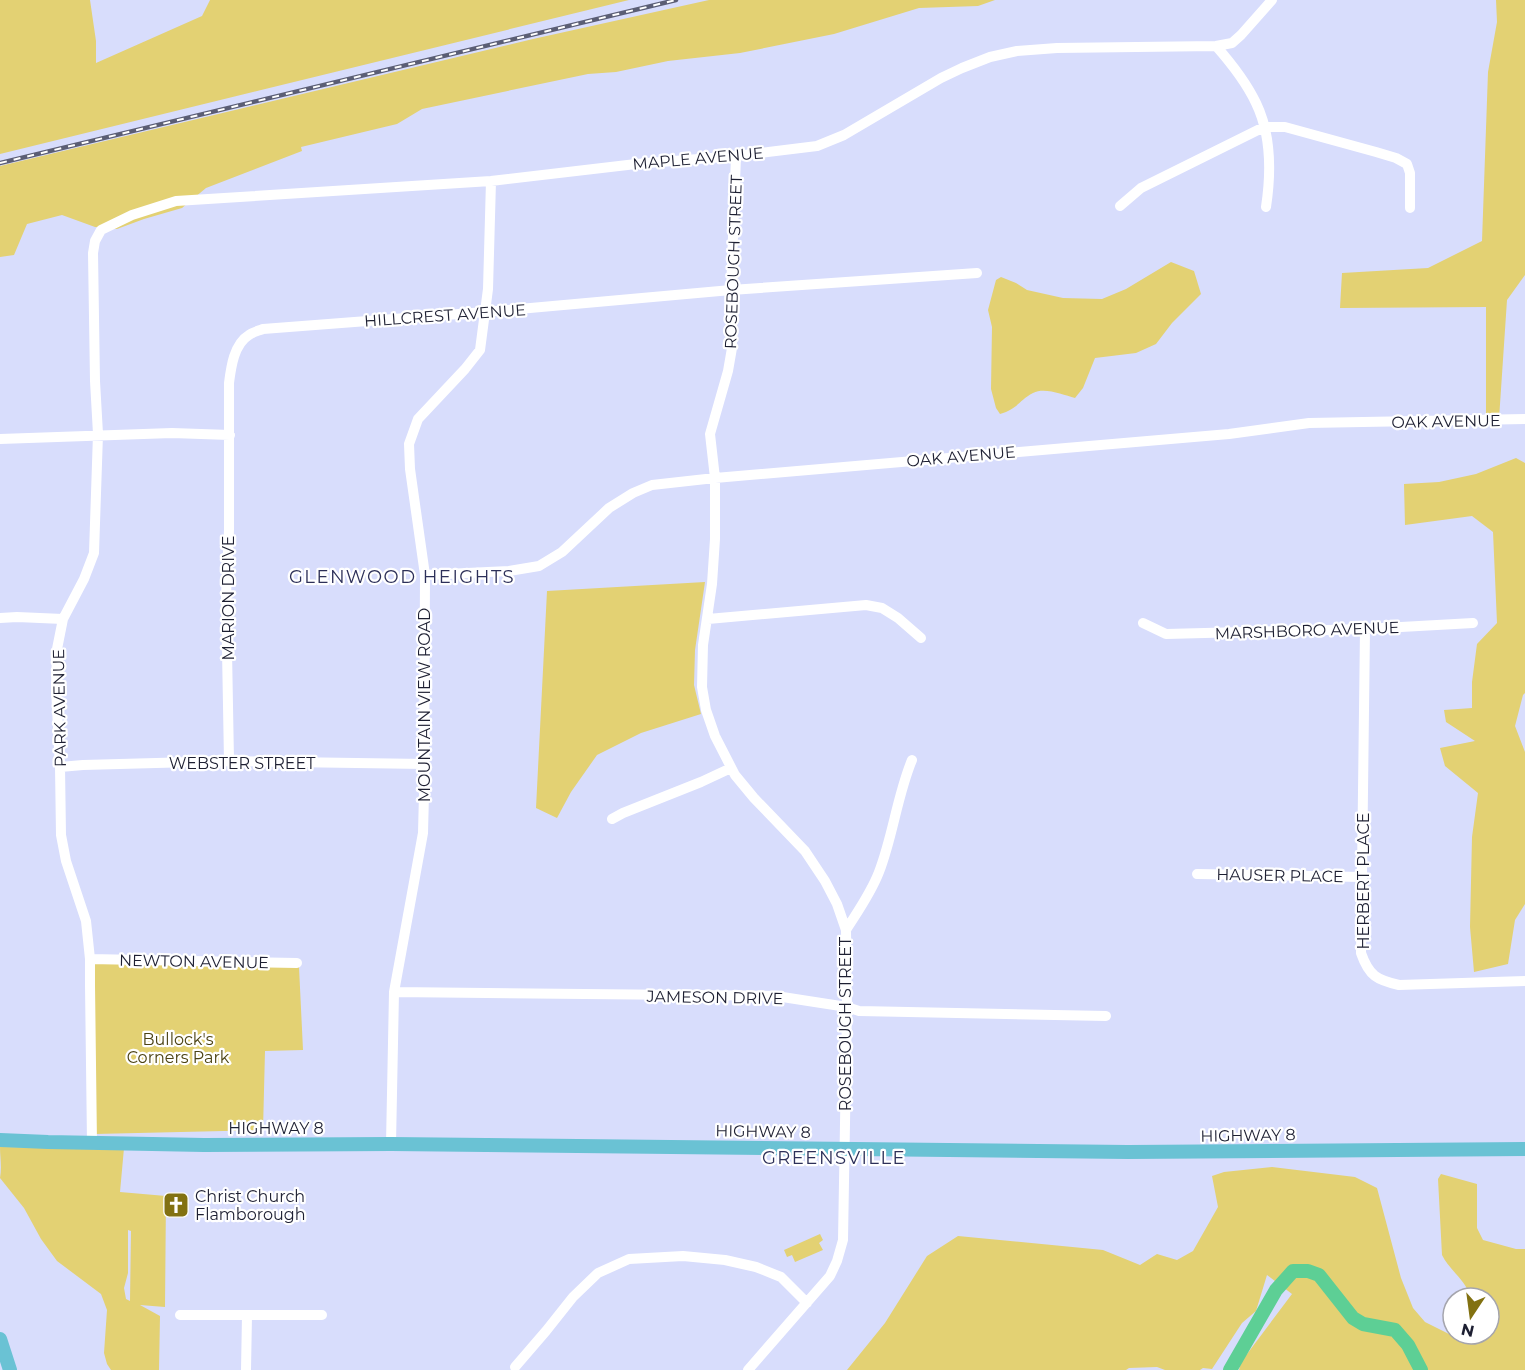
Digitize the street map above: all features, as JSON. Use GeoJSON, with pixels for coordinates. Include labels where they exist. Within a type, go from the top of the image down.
{"type":"FeatureCollection","features":[{"type":"Feature","properties":{"kind":"main road","name":"HIGHWAY 8"},"geometry":{"type":"LineString","coordinates":[[0,1140],[204,1145],[391,1144],[1128,1152],[1525,1149]]}},
{"type":"Feature","properties":{"kind":"main road"},"geometry":{"type":"LineString","coordinates":[[0,1339],[10,1370]]}},
{"type":"Feature","properties":{"kind":"street","name":"MAPLE AVENUE"},"geometry":{"type":"LineString","coordinates":[[95,241],[101,230],[132,215],[176,201],[491,181],[817,146],[844,135],[962,68],[990,57],[1017,51],[1067,47],[1216,46],[1232,43],[1272,0]]}},
{"type":"Feature","properties":{"kind":"street"},"geometry":{"type":"LineString","coordinates":[[1216,46],[1245,84],[1256,103],[1264,127],[1269,160],[1266,207]]}},
{"type":"Feature","properties":{"kind":"street"},"geometry":{"type":"LineString","coordinates":[[1120,206],[1141,188],[1264,127],[1285,127],[1396,158],[1407,164],[1410,173],[1410,208]]}},
{"type":"Feature","properties":{"kind":"street","name":"ROSEBOUGH STREET"},"geometry":{"type":"LineString","coordinates":[[736,156],[731,290],[732,348],[710,434],[715,478],[715,539],[712,584],[703,645],[702,687],[706,710],[715,736],[735,775],[805,851],[837,904],[846,930],[847,1007],[843,1240],[830,1276],[748,1370]]}},
{"type":"Feature","properties":{"kind":"street","name":"MOUNTAIN VIEW ROAD"},"geometry":{"type":"LineString","coordinates":[[391,1144],[394,992],[423,833],[425,764],[425,575],[410,469],[409,444],[418,419],[480,350],[485,312],[491,181]]}},
{"type":"Feature","properties":{"kind":"street","name":"PARK AVENUE"},"geometry":{"type":"LineString","coordinates":[[92,1143],[90,959],[86,921],[66,861],[61,835],[56,688],[57,650],[63,619],[94,554],[98,434],[93,264],[95,241]]}},
{"type":"Feature","properties":{"kind":"street","name":"HILLCREST AVENUE"},"geometry":{"type":"LineString","coordinates":[[230,435],[231,366],[238,347],[248,335],[263,329],[731,290],[977,273]]}},
{"type":"Feature","properties":{"kind":"street","name":"OAK AVENUE"},"geometry":{"type":"LineString","coordinates":[[425,575],[509,571],[539,566],[562,552],[609,508],[652,485],[1229,434],[1309,423],[1525,419]]}},
{"type":"Feature","properties":{"kind":"street"},"geometry":{"type":"LineString","coordinates":[[0,439],[98,434],[230,435]]}},
{"type":"Feature","properties":{"kind":"street","name":"MARION DRIVE"},"geometry":{"type":"LineString","coordinates":[[229,761],[226,595],[230,435]]}},
{"type":"Feature","properties":{"kind":"street"},"geometry":{"type":"LineString","coordinates":[[708,619],[866,605],[882,608],[898,618],[921,638]]}},
{"type":"Feature","properties":{"kind":"street"},"geometry":{"type":"LineString","coordinates":[[0,618],[63,619]]}},
{"type":"Feature","properties":{"kind":"street","name":"MARSHBORO AVENUE"},"geometry":{"type":"LineString","coordinates":[[1143,623],[1166,634],[1365,629],[1473,623]]}},
{"type":"Feature","properties":{"kind":"street","name":"HERBERT PLACE"},"geometry":{"type":"LineString","coordinates":[[1365,629],[1361,954],[1364,963],[1372,974],[1383,981],[1399,985],[1525,981]]}},
{"type":"Feature","properties":{"kind":"street"},"geometry":{"type":"LineString","coordinates":[[846,930],[870,892],[880,870],[905,776],[912,760]]}},
{"type":"Feature","properties":{"kind":"street","name":"WEBSTER STREET"},"geometry":{"type":"LineString","coordinates":[[60,767],[229,761],[425,764]]}},
{"type":"Feature","properties":{"kind":"street"},"geometry":{"type":"LineString","coordinates":[[612,819],[731,768]]}},
{"type":"Feature","properties":{"kind":"street","name":"HAUSER PLACE"},"geometry":{"type":"LineString","coordinates":[[1197,874],[1362,877]]}},
{"type":"Feature","properties":{"kind":"street","name":"NEWTON AVENUE"},"geometry":{"type":"LineString","coordinates":[[90,959],[297,963]]}},
{"type":"Feature","properties":{"kind":"street","name":"JAMESON DRIVE"},"geometry":{"type":"LineString","coordinates":[[394,992],[776,996],[847,1007],[859,1011],[1106,1016]]}},
{"type":"Feature","properties":{"kind":"street"},"geometry":{"type":"LineString","coordinates":[[515,1367],[573,1298],[598,1273],[629,1259],[683,1256],[725,1260],[756,1267],[781,1277],[807,1303]]}},
{"type":"Feature","properties":{"kind":"street"},"geometry":{"type":"LineString","coordinates":[[180,1315],[322,1315]]}},
{"type":"Feature","properties":{"kind":"street"},"geometry":{"type":"LineString","coordinates":[[246,1370],[247,1315]]}},
{"type":"Feature","properties":{"kind":"green space"},"geometry":{"type":"Polygon","coordinates":[[[0,0],[90,0],[96,41],[96,63],[202,16],[210,0],[629,0],[0,154],[0,0]]]}},
{"type":"Feature","properties":{"kind":"green space"},"geometry":{"type":"Polygon","coordinates":[[[709,0],[995,0],[978,6],[919,8],[834,34],[740,53],[668,61],[616,72],[588,74],[422,109],[397,124],[301,147],[302,151],[206,188],[182,208],[117,229],[95,227],[62,215],[27,224],[14,255],[0,257],[0,166],[533,39],[709,0]]]}},
{"type":"Feature","properties":{"kind":"green space"},"geometry":{"type":"Polygon","coordinates":[[[1496,0],[1525,0],[1525,275],[1507,300],[1499,419],[1486,420],[1486,307],[1340,308],[1342,273],[1428,268],[1482,241],[1488,72],[1497,22],[1496,0]]]}},
{"type":"Feature","properties":{"kind":"green space"},"geometry":{"type":"Polygon","coordinates":[[[1171,262],[1194,271],[1201,294],[1172,323],[1156,344],[1136,353],[1095,358],[1083,388],[1075,398],[1054,392],[1038,391],[1011,410],[1000,414],[991,389],[992,327],[988,310],[996,280],[1001,277],[1027,290],[1063,298],[1102,299],[1126,289],[1171,262]]]}},
{"type":"Feature","properties":{"kind":"green space"},"geometry":{"type":"Polygon","coordinates":[[[1516,458],[1525,463],[1525,693],[1515,726],[1525,752],[1525,904],[1515,920],[1508,964],[1474,972],[1470,927],[1472,837],[1478,793],[1445,766],[1440,748],[1475,741],[1446,722],[1444,710],[1472,708],[1472,682],[1477,644],[1497,623],[1493,532],[1472,516],[1405,525],[1404,484],[1439,482],[1476,474],[1516,458]]]}},
{"type":"Feature","properties":{"kind":"green space"},"geometry":{"type":"Polygon","coordinates":[[[705,582],[695,650],[694,685],[701,714],[641,733],[597,755],[571,792],[557,818],[536,808],[547,591],[705,582]]]}},
{"type":"Feature","properties":{"kind":"green space","name":"Bullock's Corners Park"},"geometry":{"type":"Polygon","coordinates":[[[94,963],[299,967],[303,1050],[265,1051],[263,1130],[95,1134],[94,963]]]}},
{"type":"Feature","properties":{"kind":"green space"},"geometry":{"type":"Polygon","coordinates":[[[0,1147],[124,1148],[120,1192],[166,1196],[165,1307],[140,1305],[160,1316],[159,1370],[111,1370],[104,1353],[107,1310],[101,1294],[57,1261],[41,1239],[24,1208],[0,1178],[0,1147]],[[128,1230],[128,1273],[124,1288],[126,1299],[130,1301],[131,1231],[128,1230]]]}},
{"type":"Feature","properties":{"kind":"green space"},"geometry":{"type":"Polygon","coordinates":[[[1272,1167],[1355,1177],[1377,1188],[1401,1278],[1413,1308],[1425,1322],[1441,1330],[1441,1346],[1501,1346],[1501,1286],[1465,1286],[1442,1255],[1438,1179],[1441,1174],[1477,1184],[1477,1228],[1483,1240],[1516,1249],[1525,1249],[1525,1370],[1239,1370],[1241,1362],[1292,1294],[1267,1275],[1256,1311],[1242,1323],[1212,1369],[1165,1370],[1157,1367],[1126,1370],[847,1370],[885,1323],[927,1256],[958,1236],[1103,1250],[1140,1265],[1157,1254],[1177,1260],[1193,1251],[1218,1207],[1212,1176],[1224,1172],[1272,1167]]]}},
{"type":"Feature","properties":{"kind":"green space"},"geometry":{"type":"Polygon","coordinates":[[[820,1234],[823,1240],[819,1243],[823,1250],[795,1262],[792,1255],[787,1257],[784,1250],[820,1234]]]}},
{"type":"Feature","properties":{"kind":"waterway"},"geometry":{"type":"LineString","coordinates":[[1230,1370],[1276,1290],[1293,1271],[1308,1271],[1319,1275],[1353,1318],[1363,1324],[1395,1330],[1408,1345],[1421,1370]]}},
{"type":"Feature","properties":{"kind":"railway"},"geometry":{"type":"LineString","coordinates":[[0,163],[676,0]]}},
{"type":"Feature","properties":{"kind":"place","name":"Christ Church Flamborough"},"geometry":{"type":"Point","coordinates":[176,1205]}},
{"type":"Feature","properties":{"kind":"district","name":"GLENWOOD HEIGHTS"},"geometry":{"type":"Point","coordinates":[402,577]}},
{"type":"Feature","properties":{"kind":"district","name":"GREENSVILLE"},"geometry":{"type":"Point","coordinates":[834,1158]}}]}
